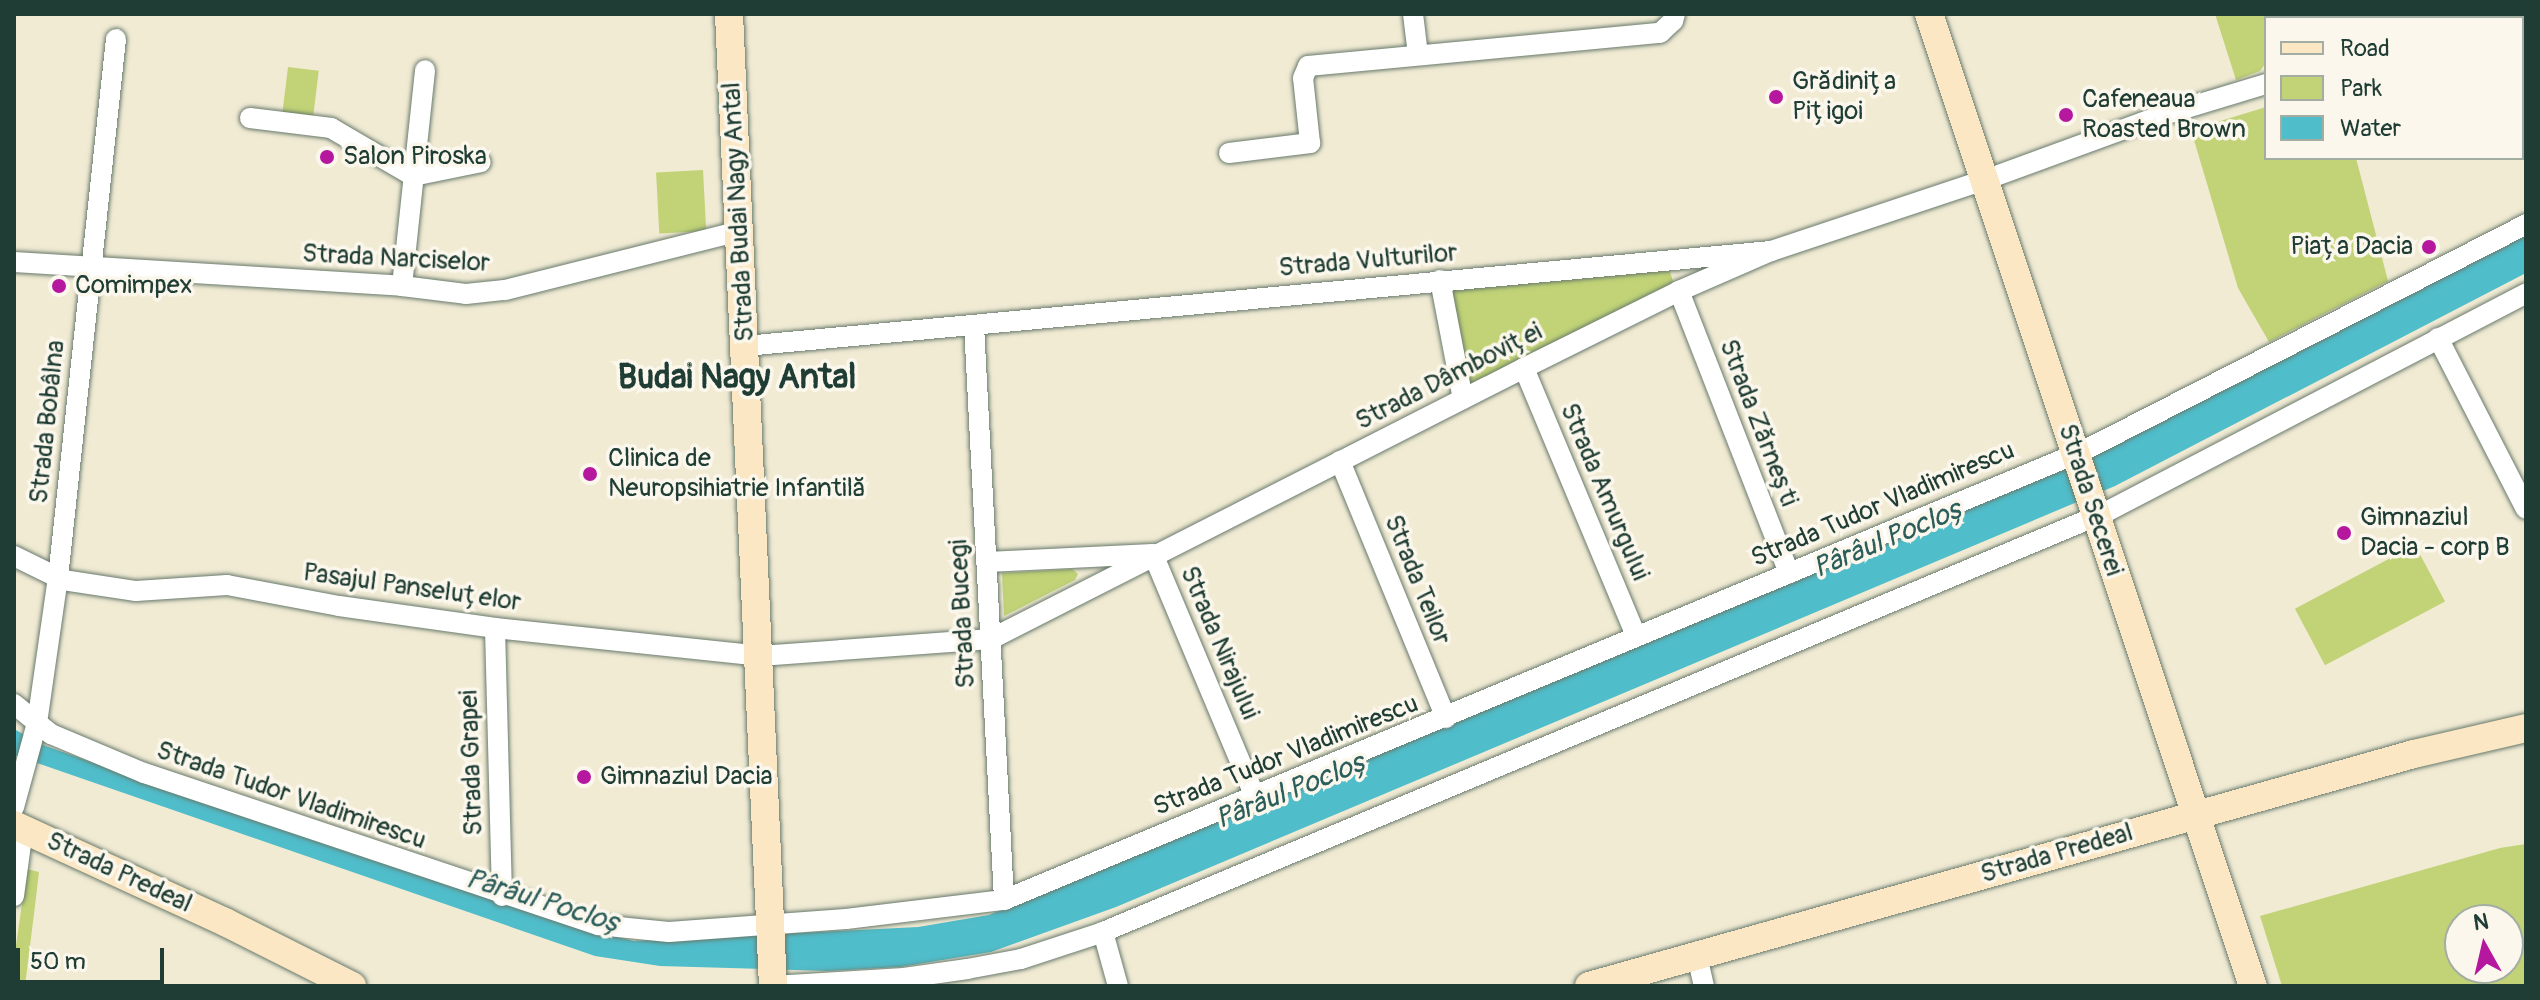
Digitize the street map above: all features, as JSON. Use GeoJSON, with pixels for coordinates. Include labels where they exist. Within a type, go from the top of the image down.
{"type":"FeatureCollection","features":[{"type":"Feature","properties":{"kind":"street","name":"Strada Budai Nagy Antal"},"geometry":{"type":"LineString","coordinates":[[729,14],[773,980]]}},
{"type":"Feature","properties":{"kind":"street"},"geometry":{"type":"LineString","coordinates":[[1413,14],[1418,55]]}},
{"type":"Feature","properties":{"kind":"street"},"geometry":{"type":"LineString","coordinates":[[1229,153],[1310,143],[1303,78],[1308,66],[1660,33],[1673,21],[1675,14]]}},
{"type":"Feature","properties":{"kind":"street","name":"Strada Secerei"},"geometry":{"type":"LineString","coordinates":[[1929,14],[2253,986]]}},
{"type":"Feature","properties":{"kind":"street","name":"Strada Bobâlna"},"geometry":{"type":"LineString","coordinates":[[14,896],[19,776],[35,728],[58,578],[116,39]]}},
{"type":"Feature","properties":{"kind":"street"},"geometry":{"type":"LineString","coordinates":[[402,286],[425,70]]}},
{"type":"Feature","properties":{"kind":"street","name":"Strada Vulturilor"},"geometry":{"type":"LineString","coordinates":[[745,346],[1771,251],[1985,180],[2160,116],[2264,85]]}},
{"type":"Feature","properties":{"kind":"street"},"geometry":{"type":"LineString","coordinates":[[250,118],[331,128],[413,176],[481,162]]}},
{"type":"Feature","properties":{"kind":"street","name":"Strada Tudor Vladimirescu"},"geometry":{"type":"LineString","coordinates":[[14,704],[35,728],[144,773],[502,896],[598,925],[633,931],[771,926],[948,909],[1004,900],[2074,454],[2526,224]]}},
{"type":"Feature","properties":{"kind":"street","name":"Strada Narciselor"},"geometry":{"type":"LineString","coordinates":[[14,262],[402,286],[466,294],[505,290],[740,231]]}},
{"type":"Feature","properties":{"kind":"street","name":"Strada Dâmboviței"},"geometry":{"type":"LineString","coordinates":[[760,656],[991,639],[1524,368],[1679,291],[1771,251]]}},
{"type":"Feature","properties":{"kind":"street"},"geometry":{"type":"LineString","coordinates":[[1440,280],[1463,399]]}},
{"type":"Feature","properties":{"kind":"street","name":"Strada Zărnești"},"geometry":{"type":"LineString","coordinates":[[1679,291],[1789,573]]}},
{"type":"Feature","properties":{"kind":"street"},"geometry":{"type":"LineString","coordinates":[[773,980],[904,978],[967,969],[1021,959],[1103,932],[2095,517],[2526,293]]}},
{"type":"Feature","properties":{"kind":"street","name":"Strada Bucegi"},"geometry":{"type":"LineString","coordinates":[[974,325],[1004,900]]}},
{"type":"Feature","properties":{"kind":"street"},"geometry":{"type":"LineString","coordinates":[[2438,338],[2526,509]]}},
{"type":"Feature","properties":{"kind":"street","name":"Strada Amurgului"},"geometry":{"type":"LineString","coordinates":[[1524,368],[1636,636]]}},
{"type":"Feature","properties":{"kind":"street","name":"Strada Teilor"},"geometry":{"type":"LineString","coordinates":[[1340,461],[1446,718]]}},
{"type":"Feature","properties":{"kind":"street","name":"Strada Dâmboviței"},"geometry":{"type":"LineString","coordinates":[[987,562],[1153,554]]}},
{"type":"Feature","properties":{"kind":"street","name":"Strada Nirajului"},"geometry":{"type":"LineString","coordinates":[[1153,554],[1255,797]]}},
{"type":"Feature","properties":{"kind":"street"},"geometry":{"type":"LineString","coordinates":[[14,556],[58,578]]}},
{"type":"Feature","properties":{"kind":"street","name":"Pasajul Panseluțelor"},"geometry":{"type":"LineString","coordinates":[[58,578],[136,591],[227,585],[339,606],[495,628],[760,656]]}},
{"type":"Feature","properties":{"kind":"street","name":"Strada Grapei"},"geometry":{"type":"LineString","coordinates":[[495,628],[502,896]]}},
{"type":"Feature","properties":{"kind":"street","name":"Strada Predeal"},"geometry":{"type":"LineString","coordinates":[[1589,986],[2414,754],[2526,728]]}},
{"type":"Feature","properties":{"kind":"street","name":"Strada Predeal"},"geometry":{"type":"LineString","coordinates":[[17,820],[352,986]]}},
{"type":"Feature","properties":{"kind":"street"},"geometry":{"type":"LineString","coordinates":[[1103,932],[1118,986]]}},
{"type":"Feature","properties":{"kind":"street"},"geometry":{"type":"LineString","coordinates":[[1697,956],[1704,986]]}},
{"type":"Feature","properties":{"kind":"green space"},"geometry":{"type":"Polygon","coordinates":[[[2215,14],[2327,14],[2264,16],[2264,66],[2260,71],[2236,80],[2215,14]]]}},
{"type":"Feature","properties":{"kind":"green space"},"geometry":{"type":"Polygon","coordinates":[[[288,67],[319,71],[313,116],[282,113],[288,67]]]}},
{"type":"Feature","properties":{"kind":"green space"},"geometry":{"type":"Polygon","coordinates":[[[2264,108],[2264,160],[2357,160],[2388,281],[2269,342],[2238,288],[2191,130],[2264,108]]]}},
{"type":"Feature","properties":{"kind":"green space"},"geometry":{"type":"Polygon","coordinates":[[[703,170],[706,231],[659,233],[656,172],[703,170]]]}},
{"type":"Feature","properties":{"kind":"green space"},"geometry":{"type":"Polygon","coordinates":[[[1669,269],[1674,284],[1470,389],[1447,287],[1669,269]]]}},
{"type":"Feature","properties":{"kind":"green space"},"geometry":{"type":"Polygon","coordinates":[[[2415,545],[2445,602],[2325,665],[2295,609],[2415,545]]]}},
{"type":"Feature","properties":{"kind":"green space"},"geometry":{"type":"Polygon","coordinates":[[[1072,569],[1078,574],[1075,580],[1004,616],[1002,573],[1072,569]]]}},
{"type":"Feature","properties":{"kind":"green space"},"geometry":{"type":"Polygon","coordinates":[[[2526,844],[2526,986],[2282,986],[2260,916],[2500,848],[2526,844]]]}},
{"type":"Feature","properties":{"kind":"green space"},"geometry":{"type":"Polygon","coordinates":[[[27,869],[39,872],[25,986],[14,986],[14,959],[27,869]]]}},
{"type":"Feature","properties":{"kind":"water","name":"Pârâul Pocloș"},"geometry":{"type":"Polygon","coordinates":[[[2526,230],[2526,273],[2115,486],[1116,907],[991,952],[900,967],[828,971],[660,966],[595,956],[14,755],[14,729],[43,745],[128,775],[584,929],[634,941],[918,927],[989,915],[2093,453],[2526,230]]]}},
{"type":"Feature","properties":{"kind":"place","name":"Grădinița Pițigoi"},"geometry":{"type":"Point","coordinates":[1776,97]}},
{"type":"Feature","properties":{"kind":"place","name":"Cafeneaua Roasted Brown"},"geometry":{"type":"Point","coordinates":[2066,115]}},
{"type":"Feature","properties":{"kind":"place","name":"Salon Piroska"},"geometry":{"type":"Point","coordinates":[327,157]}},
{"type":"Feature","properties":{"kind":"place","name":"Piața Dacia"},"geometry":{"type":"Point","coordinates":[2429,247]}},
{"type":"Feature","properties":{"kind":"place","name":"Comimpex"},"geometry":{"type":"Point","coordinates":[59,286]}},
{"type":"Feature","properties":{"kind":"place","name":"Clinica de Neuropsihiatrie Infantilă"},"geometry":{"type":"Point","coordinates":[590,474]}},
{"type":"Feature","properties":{"kind":"place","name":"Gimnaziul Dacia - corp B"},"geometry":{"type":"Point","coordinates":[2344,533]}},
{"type":"Feature","properties":{"kind":"place","name":"Gimnaziul Dacia"},"geometry":{"type":"Point","coordinates":[584,777]}},
{"type":"Feature","properties":{"kind":"district","name":"Budai Nagy Antal"},"geometry":{"type":"Point","coordinates":[737,378]}}]}
